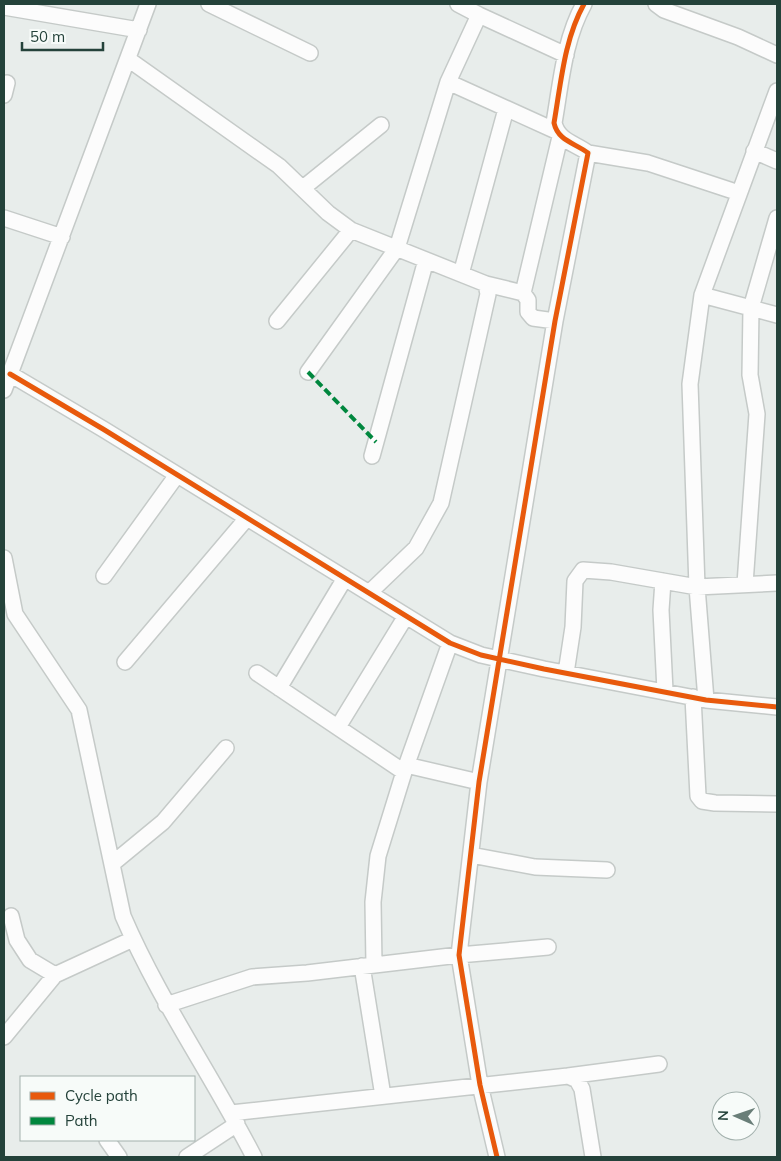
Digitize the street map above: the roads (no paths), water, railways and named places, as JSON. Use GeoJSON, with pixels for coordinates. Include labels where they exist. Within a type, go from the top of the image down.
{"type":"FeatureCollection","features":[{"type":"Feature","properties":{"kind":"street"},"geometry":{"type":"LineString","coordinates":[[4,390],[148,4]]}},
{"type":"Feature","properties":{"kind":"street"},"geometry":{"type":"LineString","coordinates":[[209,4],[310,54]]}},
{"type":"Feature","properties":{"kind":"street"},"geometry":{"type":"LineString","coordinates":[[458,4],[566,55]]}},
{"type":"Feature","properties":{"kind":"street"},"geometry":{"type":"LineString","coordinates":[[522,293],[558,134],[554,123],[566,55],[575,19],[584,4]]}},
{"type":"Feature","properties":{"kind":"street"},"geometry":{"type":"LineString","coordinates":[[656,4],[664,10],[776,51]]}},
{"type":"Feature","properties":{"kind":"street"},"geometry":{"type":"LineString","coordinates":[[4,8],[139,30]]}},
{"type":"Feature","properties":{"kind":"street"},"geometry":{"type":"LineString","coordinates":[[308,372],[397,248],[448,82],[479,15]]}},
{"type":"Feature","properties":{"kind":"street"},"geometry":{"type":"LineString","coordinates":[[128,59],[193,103],[279,166],[328,213],[351,230],[486,284],[522,293],[528,300],[528,312],[533,318],[554,321]]}},
{"type":"Feature","properties":{"kind":"street"},"geometry":{"type":"LineString","coordinates":[[448,82],[558,134],[588,153],[648,163],[739,193]]}},
{"type":"Feature","properties":{"kind":"street"},"geometry":{"type":"LineString","coordinates":[[777,91],[702,295],[690,384],[700,698],[698,796],[702,801],[715,803],[777,804]]}},
{"type":"Feature","properties":{"kind":"street"},"geometry":{"type":"LineString","coordinates":[[461,274],[506,109]]}},
{"type":"Feature","properties":{"kind":"street"},"geometry":{"type":"LineString","coordinates":[[303,188],[381,125]]}},
{"type":"Feature","properties":{"kind":"street"},"geometry":{"type":"LineString","coordinates":[[754,151],[777,161]]}},
{"type":"Feature","properties":{"kind":"street"},"geometry":{"type":"LineString","coordinates":[[497,1157],[480,1085],[459,955],[479,782],[500,660],[522,512],[554,321],[588,153]]}},
{"type":"Feature","properties":{"kind":"street"},"geometry":{"type":"LineString","coordinates":[[4,218],[62,237]]}},
{"type":"Feature","properties":{"kind":"street"},"geometry":{"type":"LineString","coordinates":[[745,584],[757,414],[750,375],[751,308],[777,218]]}},
{"type":"Feature","properties":{"kind":"street"},"geometry":{"type":"LineString","coordinates":[[277,320],[351,230]]}},
{"type":"Feature","properties":{"kind":"street"},"geometry":{"type":"LineString","coordinates":[[372,456],[426,260]]}},
{"type":"Feature","properties":{"kind":"street"},"geometry":{"type":"LineString","coordinates":[[369,593],[416,548],[441,503],[488,294],[486,284]]}},
{"type":"Feature","properties":{"kind":"street"},"geometry":{"type":"LineString","coordinates":[[702,295],[777,315]]}},
{"type":"Feature","properties":{"kind":"street"},"geometry":{"type":"LineString","coordinates":[[10,374],[450,643],[500,660],[566,673],[700,698],[777,707]]}},
{"type":"Feature","properties":{"kind":"street"},"geometry":{"type":"LineString","coordinates":[[104,576],[177,475]]}},
{"type":"Feature","properties":{"kind":"street"},"geometry":{"type":"LineString","coordinates":[[125,662],[247,518]]}},
{"type":"Feature","properties":{"kind":"street"},"geometry":{"type":"LineString","coordinates":[[4,558],[15,614],[79,710],[123,916],[166,1005],[234,1119],[254,1157]]}},
{"type":"Feature","properties":{"kind":"street"},"geometry":{"type":"LineString","coordinates":[[566,673],[573,627],[575,581],[583,570],[610,572],[697,587],[777,583]]}},
{"type":"Feature","properties":{"kind":"street"},"geometry":{"type":"LineString","coordinates":[[279,688],[345,578]]}},
{"type":"Feature","properties":{"kind":"street"},"geometry":{"type":"LineString","coordinates":[[663,581],[661,610],[665,691]]}},
{"type":"Feature","properties":{"kind":"street"},"geometry":{"type":"LineString","coordinates":[[338,727],[406,616]]}},
{"type":"Feature","properties":{"kind":"street"},"geometry":{"type":"LineString","coordinates":[[383,1096],[368,966],[378,856],[405,769],[450,643]]}},
{"type":"Feature","properties":{"kind":"street"},"geometry":{"type":"LineString","coordinates":[[257,674],[405,769],[479,782]]}},
{"type":"Feature","properties":{"kind":"street"},"geometry":{"type":"LineString","coordinates":[[112,864],[164,822],[226,748]]}},
{"type":"Feature","properties":{"kind":"street"},"geometry":{"type":"LineString","coordinates":[[471,855],[535,867],[607,870]]}},
{"type":"Feature","properties":{"kind":"street"},"geometry":{"type":"LineString","coordinates":[[11,916],[17,940],[30,960],[55,975]]}},
{"type":"Feature","properties":{"kind":"street"},"geometry":{"type":"LineString","coordinates":[[4,1037],[55,975],[133,939]]}},
{"type":"Feature","properties":{"kind":"street"},"geometry":{"type":"LineString","coordinates":[[166,1005],[252,977],[307,973],[459,955],[548,947]]}},
{"type":"Feature","properties":{"kind":"street"},"geometry":{"type":"LineString","coordinates":[[187,1157],[234,1119],[383,1096],[659,1064]]}},
{"type":"Feature","properties":{"kind":"street"},"geometry":{"type":"LineString","coordinates":[[568,1076],[577,1080],[582,1089],[593,1157]]}},
{"type":"Feature","properties":{"kind":"street"},"geometry":{"type":"LineString","coordinates":[[108,1141],[119,1157]]}}]}
